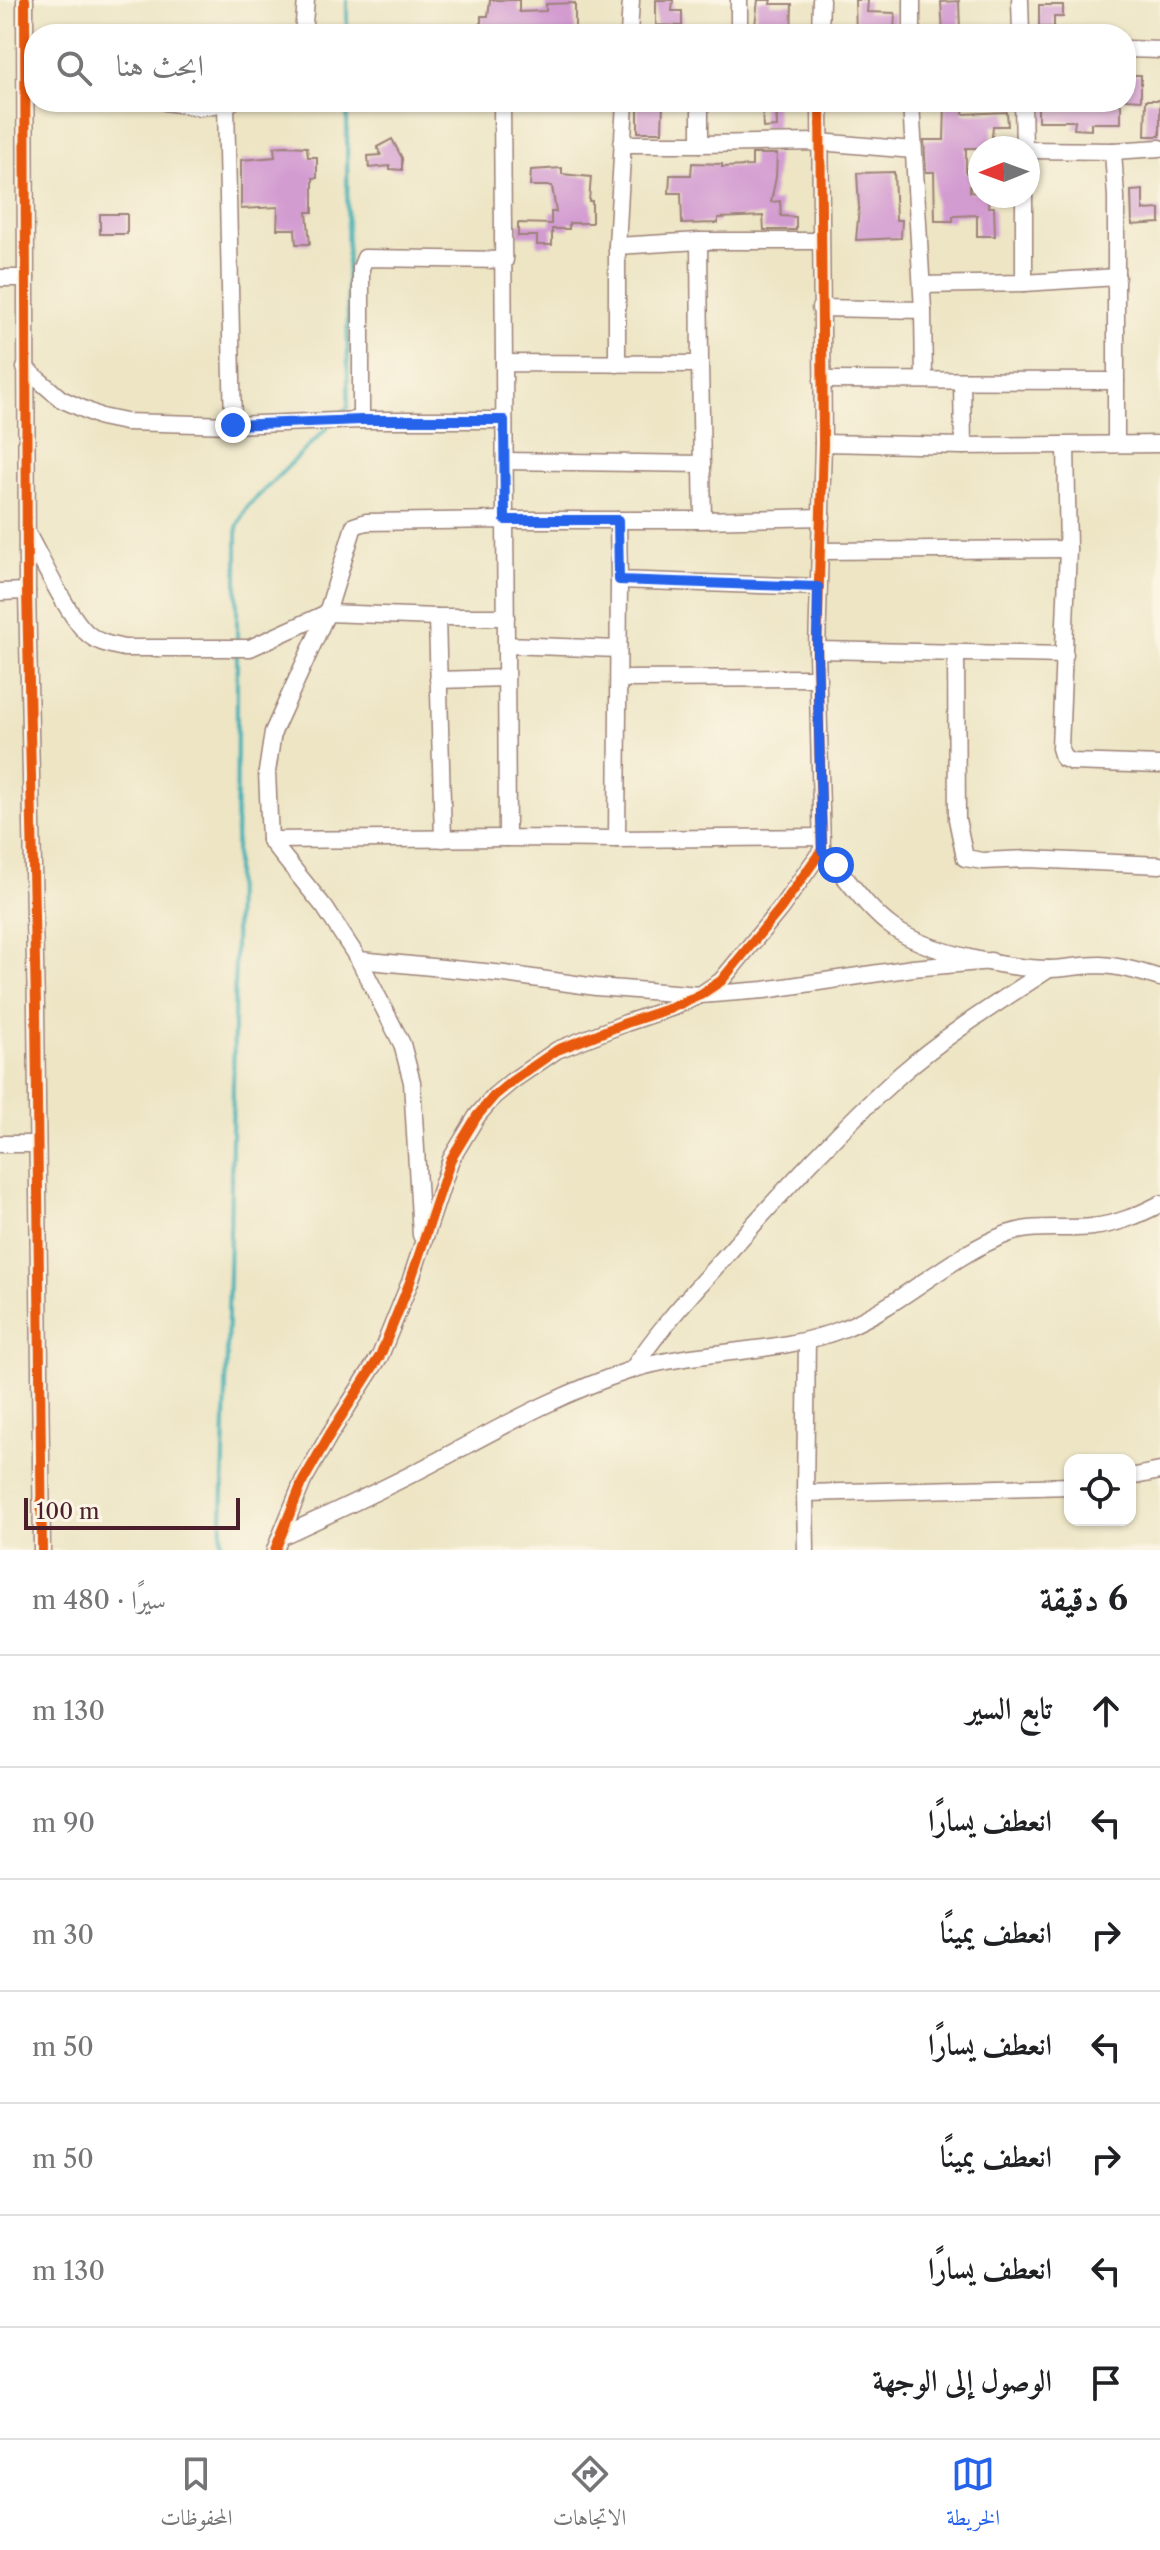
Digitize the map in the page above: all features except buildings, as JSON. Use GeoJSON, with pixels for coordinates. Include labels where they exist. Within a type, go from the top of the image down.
{"type":"FeatureCollection","features":[{"type":"Feature","properties":{"kind":"street"},"geometry":{"type":"LineString","coordinates":[[25,0],[27,24]]}},
{"type":"Feature","properties":{"kind":"street"},"geometry":{"type":"LineString","coordinates":[[304,24],[306,0]]}},
{"type":"Feature","properties":{"kind":"street"},"geometry":{"type":"LineString","coordinates":[[630,24],[631,0]]}},
{"type":"Feature","properties":{"kind":"street"},"geometry":{"type":"LineString","coordinates":[[739,0],[739,24]]}},
{"type":"Feature","properties":{"kind":"street"},"geometry":{"type":"LineString","coordinates":[[820,24],[821,0]]}},
{"type":"Feature","properties":{"kind":"street"},"geometry":{"type":"LineString","coordinates":[[912,0],[912,24]]}},
{"type":"Feature","properties":{"kind":"street"},"geometry":{"type":"LineString","coordinates":[[1020,0],[1021,24]]}},
{"type":"Feature","properties":{"kind":"street"},"geometry":{"type":"LineString","coordinates":[[1136,49],[1160,50]]}},
{"type":"Feature","properties":{"kind":"street"},"geometry":{"type":"LineString","coordinates":[[29,112],[25,368],[42,1550]]}},
{"type":"Feature","properties":{"kind":"street"},"geometry":{"type":"LineString","coordinates":[[229,112],[233,425]]}},
{"type":"Feature","properties":{"kind":"street"},"geometry":{"type":"LineString","coordinates":[[502,112],[507,838]]}},
{"type":"Feature","properties":{"kind":"street"},"geometry":{"type":"LineString","coordinates":[[617,364],[617,246],[624,112]]}},
{"type":"Feature","properties":{"kind":"street"},"geometry":{"type":"LineString","coordinates":[[700,112],[700,144]]}},
{"type":"Feature","properties":{"kind":"street"},"geometry":{"type":"LineString","coordinates":[[278,1544],[303,1481],[380,1356],[422,1249],[451,1159],[494,1096],[557,1050],[700,995],[721,981],[780,909],[822,844],[817,650],[823,443],[820,112]]}},
{"type":"Feature","properties":{"kind":"street"},"geometry":{"type":"LineString","coordinates":[[911,112],[922,285],[924,380]]}},
{"type":"Feature","properties":{"kind":"street"},"geometry":{"type":"LineString","coordinates":[[1024,112],[1025,136]]}},
{"type":"Feature","properties":{"kind":"street"},"geometry":{"type":"LineString","coordinates":[[622,144],[819,142],[913,150]]}},
{"type":"Feature","properties":{"kind":"street"},"geometry":{"type":"LineString","coordinates":[[1040,149],[1113,151],[1160,148]]}},
{"type":"Feature","properties":{"kind":"street"},"geometry":{"type":"LineString","coordinates":[[1113,151],[1117,277],[1116,443]]}},
{"type":"Feature","properties":{"kind":"street"},"geometry":{"type":"LineString","coordinates":[[1024,208],[1024,283]]}},
{"type":"Feature","properties":{"kind":"street"},"geometry":{"type":"LineString","coordinates":[[617,246],[699,241],[820,241]]}},
{"type":"Feature","properties":{"kind":"street"},"geometry":{"type":"LineString","coordinates":[[699,241],[703,520]]}},
{"type":"Feature","properties":{"kind":"street"},"geometry":{"type":"LineString","coordinates":[[361,420],[361,268],[365,258],[505,260]]}},
{"type":"Feature","properties":{"kind":"street"},"geometry":{"type":"LineString","coordinates":[[922,285],[1117,277]]}},
{"type":"Feature","properties":{"kind":"street"},"geometry":{"type":"LineString","coordinates":[[0,278],[26,278]]}},
{"type":"Feature","properties":{"kind":"street"},"geometry":{"type":"LineString","coordinates":[[820,308],[923,310]]}},
{"type":"Feature","properties":{"kind":"street"},"geometry":{"type":"LineString","coordinates":[[504,363],[700,364]]}},
{"type":"Feature","properties":{"kind":"street"},"geometry":{"type":"LineString","coordinates":[[25,368],[61,399],[101,417],[153,425],[504,420]]}},
{"type":"Feature","properties":{"kind":"street"},"geometry":{"type":"LineString","coordinates":[[822,380],[1116,381]]}},
{"type":"Feature","properties":{"kind":"street"},"geometry":{"type":"LineString","coordinates":[[962,381],[963,446]]}},
{"type":"Feature","properties":{"kind":"street"},"geometry":{"type":"LineString","coordinates":[[823,443],[963,446],[1160,444]]}},
{"type":"Feature","properties":{"kind":"street"},"geometry":{"type":"LineString","coordinates":[[1066,446],[1068,549],[1060,748],[1063,758],[1072,762],[1160,765]]}},
{"type":"Feature","properties":{"kind":"street"},"geometry":{"type":"LineString","coordinates":[[505,461],[702,464]]}},
{"type":"Feature","properties":{"kind":"street"},"geometry":{"type":"LineString","coordinates":[[422,1249],[412,1082],[402,1044],[359,960],[325,908],[270,840],[267,772],[273,732],[327,613],[351,532],[358,523],[822,517]]}},
{"type":"Feature","properties":{"kind":"street"},"geometry":{"type":"LineString","coordinates":[[617,839],[618,520]]}},
{"type":"Feature","properties":{"kind":"street"},"geometry":{"type":"LineString","coordinates":[[27,534],[78,624],[90,636],[104,643],[145,650],[242,649],[258,645],[327,613],[506,617]]}},
{"type":"Feature","properties":{"kind":"street"},"geometry":{"type":"LineString","coordinates":[[820,551],[1068,549]]}},
{"type":"Feature","properties":{"kind":"street"},"geometry":{"type":"LineString","coordinates":[[619,580],[818,587]]}},
{"type":"Feature","properties":{"kind":"street"},"geometry":{"type":"LineString","coordinates":[[0,592],[27,591]]}},
{"type":"Feature","properties":{"kind":"street"},"geometry":{"type":"LineString","coordinates":[[437,617],[443,839]]}},
{"type":"Feature","properties":{"kind":"street"},"geometry":{"type":"LineString","coordinates":[[506,645],[618,649]]}},
{"type":"Feature","properties":{"kind":"street"},"geometry":{"type":"LineString","coordinates":[[817,650],[1065,655]]}},
{"type":"Feature","properties":{"kind":"street"},"geometry":{"type":"LineString","coordinates":[[956,654],[957,819],[965,858],[1160,865]]}},
{"type":"Feature","properties":{"kind":"street"},"geometry":{"type":"LineString","coordinates":[[438,680],[506,678]]}},
{"type":"Feature","properties":{"kind":"street"},"geometry":{"type":"LineString","coordinates":[[619,679],[818,678]]}},
{"type":"Feature","properties":{"kind":"street"},"geometry":{"type":"LineString","coordinates":[[270,840],[507,838],[822,844]]}},
{"type":"Feature","properties":{"kind":"street"},"geometry":{"type":"LineString","coordinates":[[822,844],[868,904],[892,927],[919,943],[945,952],[991,961],[1049,969],[1102,965],[1160,978]]}},
{"type":"Feature","properties":{"kind":"street"},"geometry":{"type":"LineString","coordinates":[[359,960],[505,974],[596,987],[700,995],[764,990],[913,968],[991,961]]}},
{"type":"Feature","properties":{"kind":"street"},"geometry":{"type":"LineString","coordinates":[[632,1370],[687,1299],[809,1162],[902,1073],[971,1019],[1049,969]]}},
{"type":"Feature","properties":{"kind":"street"},"geometry":{"type":"LineString","coordinates":[[0,1144],[36,1144]]}},
{"type":"Feature","properties":{"kind":"street"},"geometry":{"type":"LineString","coordinates":[[278,1544],[516,1418],[632,1370],[807,1341],[847,1327],[976,1249],[1009,1233],[1045,1227],[1090,1227],[1128,1220],[1160,1204]]}},
{"type":"Feature","properties":{"kind":"street"},"geometry":{"type":"LineString","coordinates":[[806,1550],[807,1341]]}},
{"type":"Feature","properties":{"kind":"street"},"geometry":{"type":"LineString","coordinates":[[1136,1476],[1160,1471]]}},
{"type":"Feature","properties":{"kind":"street"},"geometry":{"type":"LineString","coordinates":[[805,1493],[1064,1486]]}},
{"type":"Feature","properties":{"kind":"waterway"},"geometry":{"type":"LineString","coordinates":[[347,0],[347,24]]}},
{"type":"Feature","properties":{"kind":"waterway"},"geometry":{"type":"LineString","coordinates":[[339,416],[348,407],[347,112]]}},
{"type":"Feature","properties":{"kind":"waterway"},"geometry":{"type":"LineString","coordinates":[[237,644],[237,527],[247,507],[327,428]]}},
{"type":"Feature","properties":{"kind":"waterway"},"geometry":{"type":"LineString","coordinates":[[221,1550],[233,1101],[237,652]]}},
{"type":"Feature","properties":{"kind":"cycle path"},"geometry":{"type":"LineString","coordinates":[[25,0],[25,24]]}},
{"type":"Feature","properties":{"kind":"cycle path"},"geometry":{"type":"LineString","coordinates":[[25,112],[27,591],[36,1008],[42,1550]]}},
{"type":"Feature","properties":{"kind":"cycle path"},"geometry":{"type":"LineString","coordinates":[[275,1550],[303,1481],[380,1356],[410,1282],[451,1159],[477,1116],[512,1081],[557,1050],[671,1008],[721,981],[780,909],[822,850],[817,650],[823,443],[820,112]]}},
{"type":"Feature","properties":{"kind":"route"},"geometry":{"type":"LineString","coordinates":[[233,425],[361,420],[504,420],[505,520],[618,520],[619,580],[818,587],[822,850],[836,865]]}}]}
